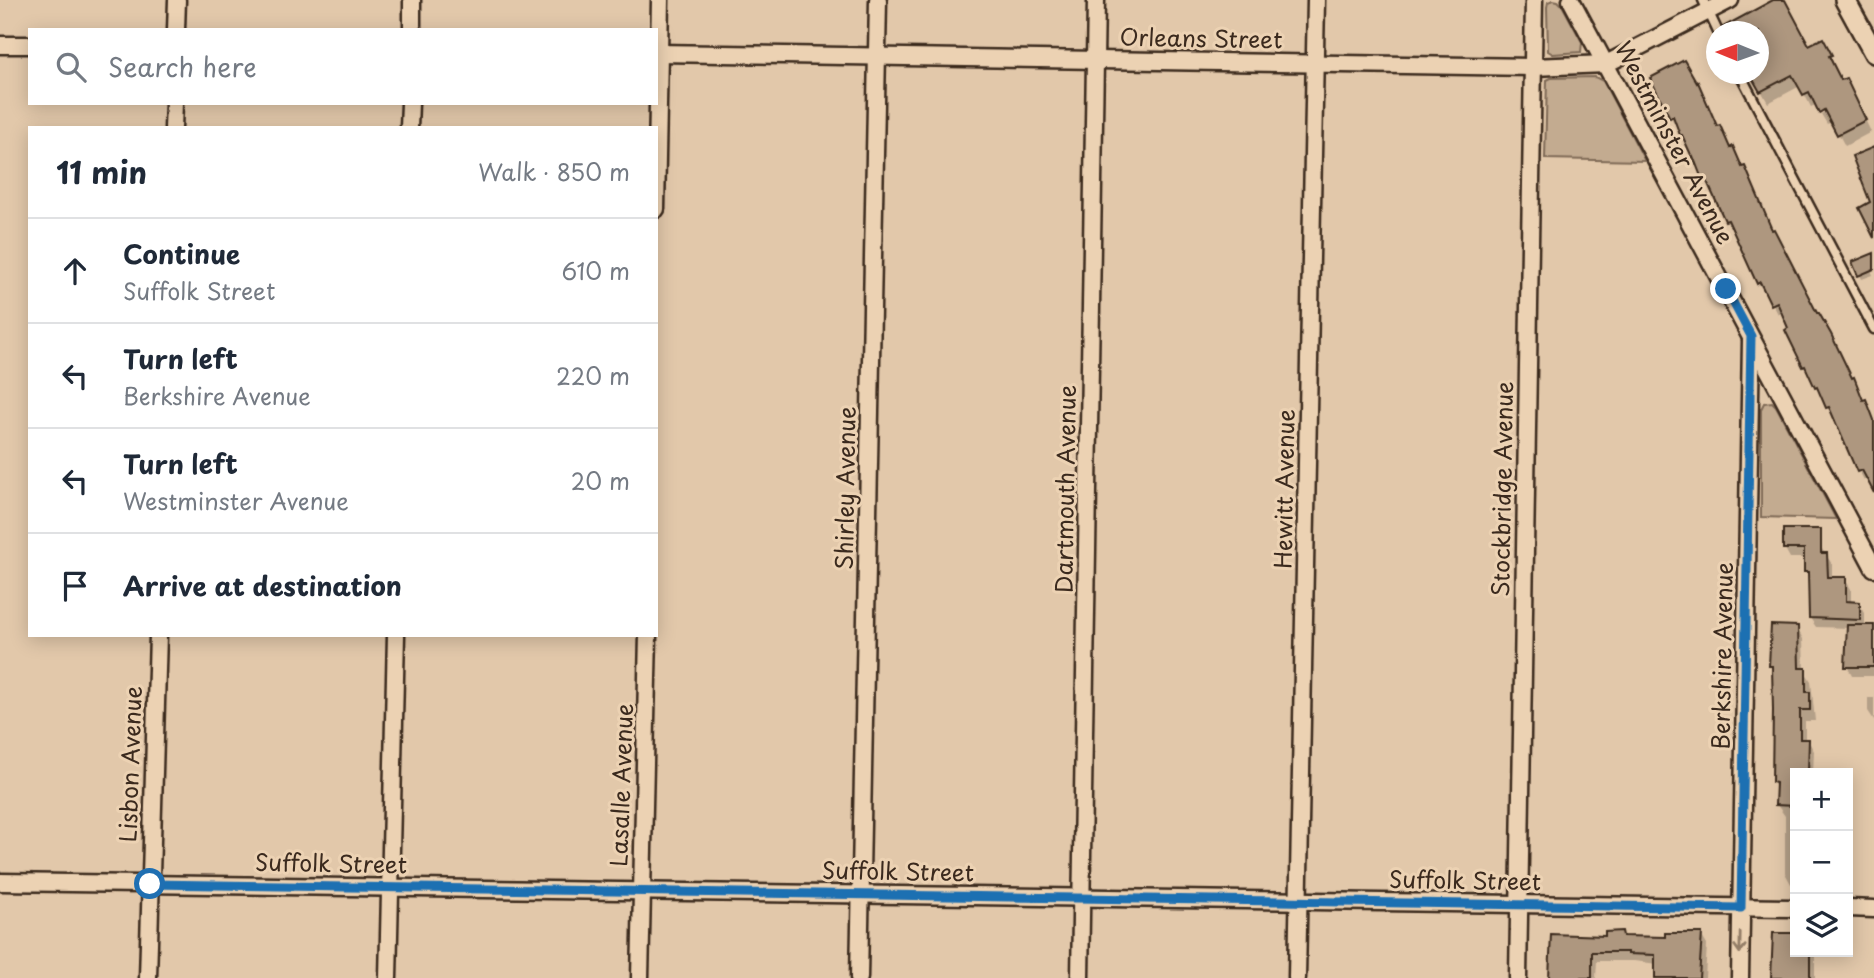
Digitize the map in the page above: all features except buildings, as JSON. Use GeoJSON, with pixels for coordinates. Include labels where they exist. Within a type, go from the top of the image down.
{"type":"FeatureCollection","features":[{"type":"Feature","properties":{"kind":"street"},"geometry":{"type":"LineString","coordinates":[[176,28],[177,0]]}},
{"type":"Feature","properties":{"kind":"street"},"geometry":{"type":"LineString","coordinates":[[412,0],[412,28]]}},
{"type":"Feature","properties":{"kind":"street"},"geometry":{"type":"LineString","coordinates":[[658,53],[660,0]]}},
{"type":"Feature","properties":{"kind":"street","name":"Shirley Avenue"},"geometry":{"type":"LineString","coordinates":[[859,978],[878,0]]}},
{"type":"Feature","properties":{"kind":"street","name":"Dartmouth Avenue"},"geometry":{"type":"LineString","coordinates":[[1080,978],[1096,0]]}},
{"type":"Feature","properties":{"kind":"street","name":"Hewitt Avenue"},"geometry":{"type":"LineString","coordinates":[[1297,978],[1316,0]]}},
{"type":"Feature","properties":{"kind":"street","name":"Stockbridge Avenue"},"geometry":{"type":"LineString","coordinates":[[1518,978],[1534,0]]}},
{"type":"Feature","properties":{"kind":"street","name":"Westminster Avenue"},"geometry":{"type":"LineString","coordinates":[[1572,0],[1874,568]]}},
{"type":"Feature","properties":{"kind":"street","name":"Orleans Street"},"geometry":{"type":"LineString","coordinates":[[658,53],[1533,68],[1606,65],[1706,6],[1730,0]]}},
{"type":"Feature","properties":{"kind":"street"},"geometry":{"type":"LineString","coordinates":[[1845,0],[1874,53]]}},
{"type":"Feature","properties":{"kind":"street"},"geometry":{"type":"LineString","coordinates":[[0,45],[28,45]]}},
{"type":"Feature","properties":{"kind":"street"},"geometry":{"type":"LineString","coordinates":[[173,126],[174,105]]}},
{"type":"Feature","properties":{"kind":"street"},"geometry":{"type":"LineString","coordinates":[[409,126],[410,105]]}},
{"type":"Feature","properties":{"kind":"street"},"geometry":{"type":"LineString","coordinates":[[657,105],[657,126]]}},
{"type":"Feature","properties":{"kind":"street","name":"Berkshire Avenue"},"geometry":{"type":"LineString","coordinates":[[1740,978],[1751,336]]}},
{"type":"Feature","properties":{"kind":"street","name":"Lisbon Avenue"},"geometry":{"type":"LineString","coordinates":[[148,978],[158,637]]}},
{"type":"Feature","properties":{"kind":"street"},"geometry":{"type":"LineString","coordinates":[[388,978],[396,637]]}},
{"type":"Feature","properties":{"kind":"street","name":"Lasalle Avenue"},"geometry":{"type":"LineString","coordinates":[[640,978],[648,637]]}},
{"type":"Feature","properties":{"kind":"street","name":"Suffolk Street"},"geometry":{"type":"LineString","coordinates":[[0,882],[1790,908]]}},
{"type":"Feature","properties":{"kind":"street"},"geometry":{"type":"LineString","coordinates":[[1853,908],[1874,909]]}},
{"type":"Feature","properties":{"kind":"lane"},"geometry":{"type":"LineString","coordinates":[[1745,84],[1874,330]]}},
{"type":"Feature","properties":{"kind":"shaded area"},"geometry":{"type":"Polygon","coordinates":[[[1553,0],[1562,5],[1582,42],[1581,52],[1553,54],[1548,51],[1547,7],[1548,2],[1553,0]]]}},
{"type":"Feature","properties":{"kind":"shaded area"},"geometry":{"type":"Polygon","coordinates":[[[1595,77],[1603,81],[1645,161],[1545,159],[1547,80],[1595,77]]]}},
{"type":"Feature","properties":{"kind":"shaded area"},"geometry":{"type":"Polygon","coordinates":[[[1772,402],[1836,519],[1761,517],[1761,409],[1764,403],[1772,402]]]}},
{"type":"Feature","properties":{"kind":"route"},"geometry":{"type":"LineString","coordinates":[[150,884],[1741,908],[1751,336],[1726,289]]}}]}
